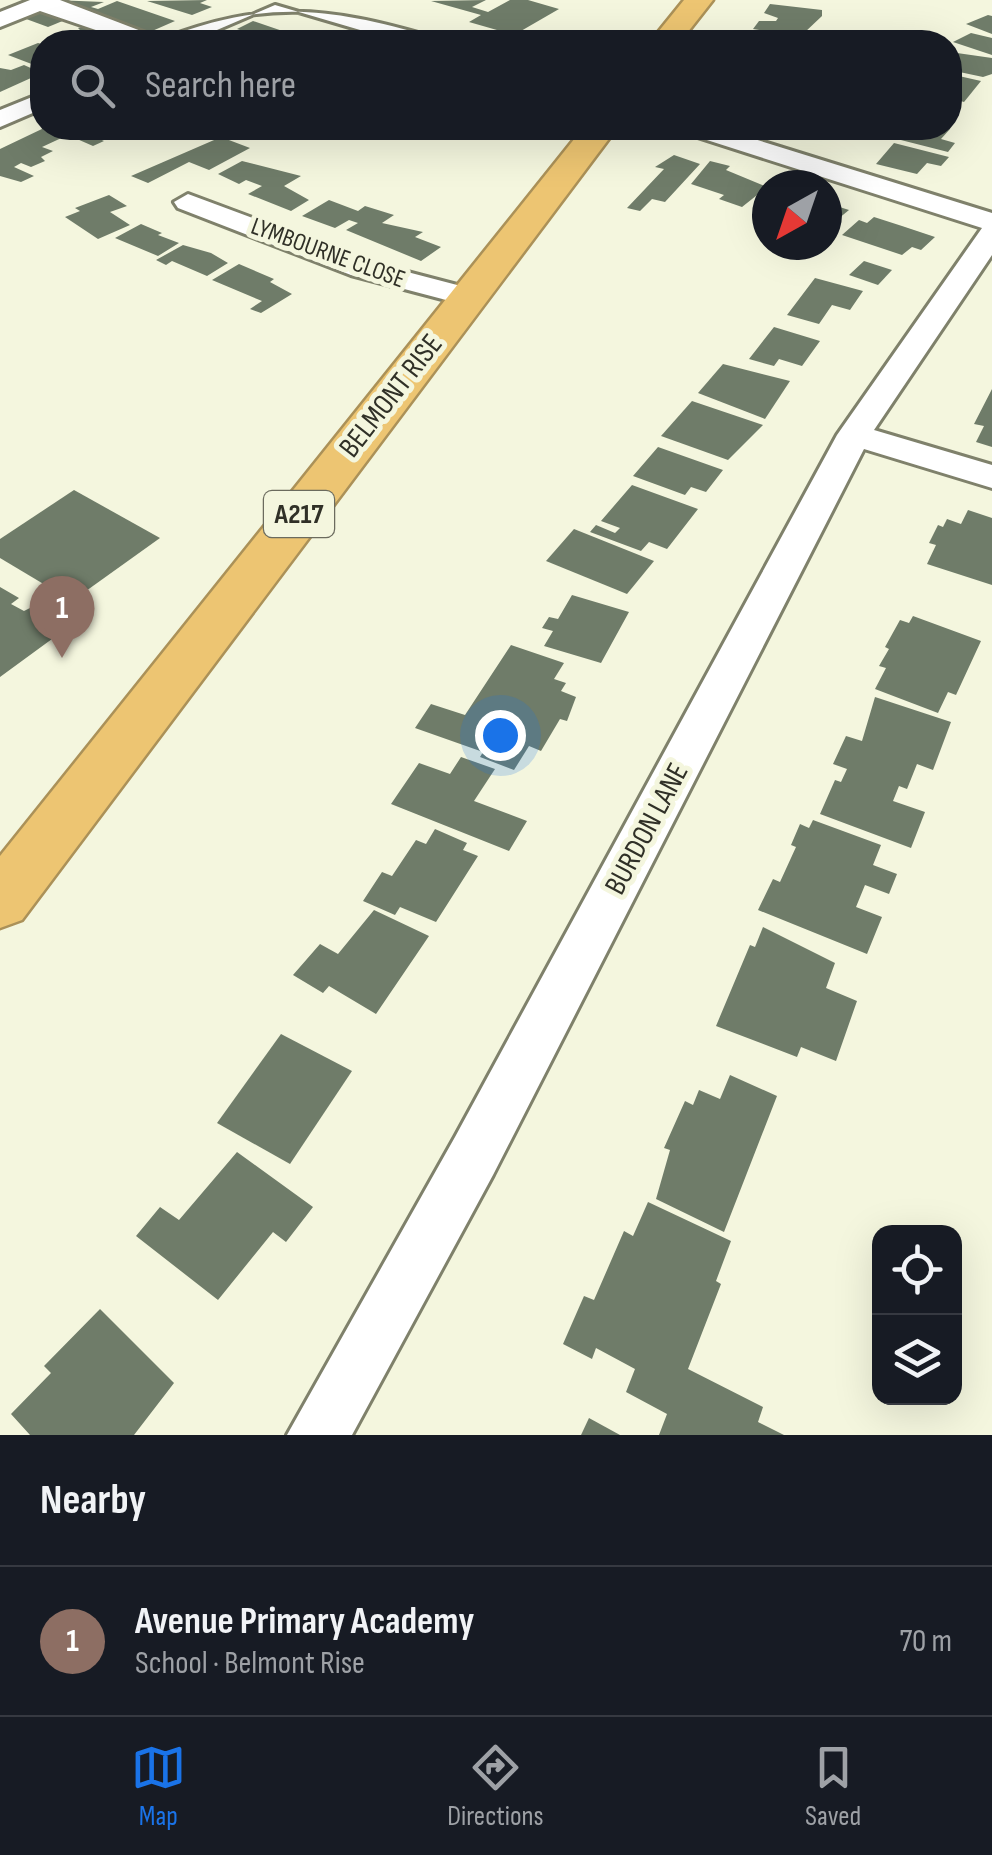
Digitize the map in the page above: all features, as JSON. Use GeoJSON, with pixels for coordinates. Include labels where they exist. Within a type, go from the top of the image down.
{"type":"FeatureCollection","features":[{"type":"Feature","properties":{"kind":"highway"},"geometry":{"type":"LineString","coordinates":[[674,30],[698,0]]}},
{"type":"Feature","properties":{"kind":"highway","name":"BELMONT RISE"},"geometry":{"type":"LineString","coordinates":[[0,902],[591,140]]}},
{"type":"Feature","properties":{"kind":"street"},"geometry":{"type":"LineString","coordinates":[[198,30],[267,0]]}},
{"type":"Feature","properties":{"kind":"street"},"geometry":{"type":"LineString","coordinates":[[282,0],[383,30]]}},
{"type":"Feature","properties":{"kind":"street"},"geometry":{"type":"LineString","coordinates":[[0,20],[45,2],[120,30]]}},
{"type":"Feature","properties":{"kind":"street"},"geometry":{"type":"LineString","coordinates":[[0,119],[30,105]]}},
{"type":"Feature","properties":{"kind":"street"},"geometry":{"type":"LineString","coordinates":[[732,140],[992,222]]}},
{"type":"Feature","properties":{"kind":"street","name":"LYMBOURNE CLOSE"},"geometry":{"type":"LineString","coordinates":[[188,202],[362,270],[470,296]]}},
{"type":"Feature","properties":{"kind":"street","name":"BURDON LANE"},"geometry":{"type":"LineString","coordinates":[[318,1435],[474,1156],[854,436],[992,234]]}},
{"type":"Feature","properties":{"kind":"street"},"geometry":{"type":"LineString","coordinates":[[854,436],[992,477]]}},
{"type":"Feature","properties":{"kind":"building"},"geometry":{"type":"Polygon","coordinates":[[[54,0],[104,2],[91,7],[98,9],[117,1],[175,21],[154,30],[130,30],[54,0]]]}},
{"type":"Feature","properties":{"kind":"building"},"geometry":{"type":"Polygon","coordinates":[[[207,0],[200,3],[212,7],[192,15],[147,1],[207,0]]]}},
{"type":"Feature","properties":{"kind":"building"},"geometry":{"type":"Polygon","coordinates":[[[486,0],[472,7],[488,12],[510,0],[528,0],[559,9],[523,30],[497,30],[469,22],[481,15],[431,1],[486,0]]]}},
{"type":"Feature","properties":{"kind":"building"},"geometry":{"type":"Polygon","coordinates":[[[770,4],[822,10],[822,16],[807,30],[753,29],[759,21],[778,18],[764,13],[770,4]]]}},
{"type":"Feature","properties":{"kind":"building"},"geometry":{"type":"Polygon","coordinates":[[[32,10],[65,20],[48,27],[18,16],[32,10]]]}},
{"type":"Feature","properties":{"kind":"building"},"geometry":{"type":"Polygon","coordinates":[[[992,16],[992,34],[966,24],[992,16]]]}},
{"type":"Feature","properties":{"kind":"building"},"geometry":{"type":"Polygon","coordinates":[[[253,21],[279,30],[240,30],[237,29],[253,21]]]}},
{"type":"Feature","properties":{"kind":"building"},"geometry":{"type":"Polygon","coordinates":[[[971,33],[992,38],[992,55],[962,45],[962,38],[971,33]]]}},
{"type":"Feature","properties":{"kind":"building"},"geometry":{"type":"Polygon","coordinates":[[[30,46],[30,63],[8,55],[30,46]]]}},
{"type":"Feature","properties":{"kind":"building"},"geometry":{"type":"Polygon","coordinates":[[[962,54],[992,58],[992,74],[983,77],[962,73],[962,54]]]}},
{"type":"Feature","properties":{"kind":"building"},"geometry":{"type":"Polygon","coordinates":[[[24,65],[30,68],[30,78],[0,92],[0,68],[11,70],[24,65]]]}},
{"type":"Feature","properties":{"kind":"building"},"geometry":{"type":"Polygon","coordinates":[[[962,77],[981,81],[964,102],[962,77]]]}},
{"type":"Feature","properties":{"kind":"building"},"geometry":{"type":"Polygon","coordinates":[[[30,135],[30,140],[57,140],[42,147],[53,151],[41,157],[45,161],[31,167],[21,163],[14,167],[34,176],[21,182],[0,176],[0,149],[30,135]]]}},
{"type":"Feature","properties":{"kind":"building"},"geometry":{"type":"Polygon","coordinates":[[[79,140],[104,141],[93,146],[79,140]]]}},
{"type":"Feature","properties":{"kind":"building"},"geometry":{"type":"Polygon","coordinates":[[[214,140],[229,140],[250,148],[209,170],[189,162],[148,183],[131,176],[214,140]]]}},
{"type":"Feature","properties":{"kind":"building"},"geometry":{"type":"Polygon","coordinates":[[[901,140],[955,143],[948,152],[901,140]]]}},
{"type":"Feature","properties":{"kind":"building"},"geometry":{"type":"Polygon","coordinates":[[[894,143],[949,157],[941,166],[927,163],[917,174],[876,164],[894,143]]]}},
{"type":"Feature","properties":{"kind":"building"},"geometry":{"type":"Polygon","coordinates":[[[674,155],[700,164],[665,202],[652,199],[640,211],[627,208],[664,169],[655,167],[674,155]]]}},
{"type":"Feature","properties":{"kind":"building"},"geometry":{"type":"Polygon","coordinates":[[[242,161],[301,176],[284,186],[309,200],[291,211],[248,194],[262,186],[246,180],[239,184],[218,174],[242,161]]]}},
{"type":"Feature","properties":{"kind":"building"},"geometry":{"type":"Polygon","coordinates":[[[710,161],[730,166],[726,170],[752,181],[752,199],[742,207],[719,199],[724,195],[691,184],[710,161]]]}},
{"type":"Feature","properties":{"kind":"building"},"geometry":{"type":"Polygon","coordinates":[[[109,195],[127,206],[110,212],[130,225],[98,239],[65,217],[80,211],[75,208],[109,195]]]}},
{"type":"Feature","properties":{"kind":"building"},"geometry":{"type":"Polygon","coordinates":[[[329,200],[358,211],[365,206],[394,215],[382,223],[423,232],[415,237],[441,247],[421,261],[346,230],[358,223],[349,220],[335,228],[302,216],[329,200]]]}},
{"type":"Feature","properties":{"kind":"building"},"geometry":{"type":"Polygon","coordinates":[[[874,217],[935,237],[921,250],[912,247],[902,255],[842,235],[859,220],[867,223],[874,217]]]}},
{"type":"Feature","properties":{"kind":"building"},"geometry":{"type":"Polygon","coordinates":[[[141,224],[179,243],[158,256],[115,238],[141,224]]]}},
{"type":"Feature","properties":{"kind":"building"},"geometry":{"type":"Polygon","coordinates":[[[183,245],[228,263],[207,276],[172,261],[166,265],[156,260],[183,245]]]}},
{"type":"Feature","properties":{"kind":"building"},"geometry":{"type":"Polygon","coordinates":[[[864,261],[892,270],[878,285],[849,275],[864,261]]]}},
{"type":"Feature","properties":{"kind":"building"},"geometry":{"type":"Polygon","coordinates":[[[239,264],[274,279],[270,282],[292,294],[261,313],[250,309],[262,301],[212,280],[239,264]]]}},
{"type":"Feature","properties":{"kind":"building"},"geometry":{"type":"Polygon","coordinates":[[[815,278],[863,291],[850,310],[832,305],[819,324],[787,315],[815,278]]]}},
{"type":"Feature","properties":{"kind":"building"},"geometry":{"type":"Polygon","coordinates":[[[774,327],[820,341],[802,366],[779,359],[774,366],[749,359],[774,327]]]}},
{"type":"Feature","properties":{"kind":"building"},"geometry":{"type":"Polygon","coordinates":[[[723,364],[790,381],[765,419],[698,393],[723,364]]]}},
{"type":"Feature","properties":{"kind":"building"},"geometry":{"type":"Polygon","coordinates":[[[992,389],[992,447],[976,442],[984,426],[974,424],[992,389]]]}},
{"type":"Feature","properties":{"kind":"building"},"geometry":{"type":"Polygon","coordinates":[[[692,401],[763,425],[728,460],[661,436],[692,401]]]}},
{"type":"Feature","properties":{"kind":"building"},"geometry":{"type":"Polygon","coordinates":[[[658,447],[723,470],[706,492],[691,487],[685,495],[633,476],[658,447]]]}},
{"type":"Feature","properties":{"kind":"building"},"geometry":{"type":"Polygon","coordinates":[[[632,485],[698,509],[667,549],[649,542],[641,551],[590,532],[596,525],[615,533],[620,528],[601,521],[632,485]]]}},
{"type":"Feature","properties":{"kind":"building"},"geometry":{"type":"Polygon","coordinates":[[[74,490],[160,538],[72,601],[0,558],[0,539],[74,490]]]}},
{"type":"Feature","properties":{"kind":"building"},"geometry":{"type":"Polygon","coordinates":[[[968,510],[992,518],[992,585],[927,564],[936,545],[929,543],[938,525],[943,527],[947,519],[961,524],[968,510]]]}},
{"type":"Feature","properties":{"kind":"building"},"geometry":{"type":"Polygon","coordinates":[[[574,529],[654,561],[627,594],[546,561],[574,529]]]}},
{"type":"Feature","properties":{"kind":"building"},"geometry":{"type":"Polygon","coordinates":[[[0,587],[19,598],[11,604],[24,611],[32,607],[67,628],[0,677],[0,587]]]}},
{"type":"Feature","properties":{"kind":"building"},"geometry":{"type":"Polygon","coordinates":[[[572,595],[629,612],[601,663],[544,646],[553,631],[542,628],[549,617],[558,619],[572,595]]]}},
{"type":"Feature","properties":{"kind":"building"},"geometry":{"type":"Polygon","coordinates":[[[913,616],[981,641],[956,695],[948,692],[938,713],[875,689],[886,668],[879,666],[889,649],[885,647],[900,620],[909,623],[913,616]]]}},
{"type":"Feature","properties":{"kind":"building"},"geometry":{"type":"Polygon","coordinates":[[[511,645],[564,663],[554,679],[566,683],[561,691],[576,697],[567,721],[560,719],[541,751],[529,746],[514,770],[480,757],[483,752],[415,728],[431,704],[465,715],[511,645]]]}},
{"type":"Feature","properties":{"kind":"building"},"geometry":{"type":"Polygon","coordinates":[[[875,697],[951,722],[933,770],[917,764],[907,789],[899,786],[893,801],[925,812],[911,848],[820,814],[835,780],[841,782],[847,769],[833,764],[846,736],[862,741],[875,697]]]}},
{"type":"Feature","properties":{"kind":"building"},"geometry":{"type":"Polygon","coordinates":[[[461,757],[495,769],[474,801],[527,821],[509,851],[391,804],[419,763],[450,774],[461,757]]]}},
{"type":"Feature","properties":{"kind":"building"},"geometry":{"type":"Polygon","coordinates":[[[813,820],[881,845],[873,865],[897,874],[889,894],[865,885],[856,907],[882,917],[867,954],[758,910],[773,879],[780,882],[796,847],[791,845],[800,824],[809,828],[813,820]]]}},
{"type":"Feature","properties":{"kind":"building"},"geometry":{"type":"Polygon","coordinates":[[[435,829],[467,843],[463,850],[478,856],[436,922],[400,907],[395,915],[363,901],[382,872],[392,876],[416,840],[426,844],[435,829]]]}},
{"type":"Feature","properties":{"kind":"building"},"geometry":{"type":"Polygon","coordinates":[[[374,910],[429,936],[376,1014],[329,986],[323,993],[293,975],[320,944],[338,954],[374,910]]]}},
{"type":"Feature","properties":{"kind":"building"},"geometry":{"type":"Polygon","coordinates":[[[763,927],[835,963],[826,988],[857,1001],[836,1061],[801,1047],[797,1057],[716,1026],[750,945],[755,947],[763,927]]]}},
{"type":"Feature","properties":{"kind":"building"},"geometry":{"type":"Polygon","coordinates":[[[281,1034],[352,1071],[290,1164],[217,1123],[281,1034]]]}},
{"type":"Feature","properties":{"kind":"building"},"geometry":{"type":"Polygon","coordinates":[[[730,1075],[777,1096],[724,1232],[656,1199],[670,1150],[664,1148],[685,1101],[693,1105],[699,1090],[720,1099],[730,1075]]]}},
{"type":"Feature","properties":{"kind":"building"},"geometry":{"type":"Polygon","coordinates":[[[237,1152],[313,1207],[286,1242],[273,1232],[218,1300],[136,1236],[160,1207],[179,1220],[237,1152]]]}},
{"type":"Feature","properties":{"kind":"building"},"geometry":{"type":"Polygon","coordinates":[[[648,1202],[731,1241],[716,1281],[721,1284],[688,1369],[763,1407],[758,1422],[784,1435],[659,1435],[667,1414],[626,1392],[635,1369],[596,1348],[592,1359],[563,1344],[584,1296],[594,1300],[624,1231],[633,1236],[648,1202]]]}},
{"type":"Feature","properties":{"kind":"building"},"geometry":{"type":"Polygon","coordinates":[[[100,1309],[174,1383],[134,1435],[30,1435],[11,1414],[51,1373],[44,1366],[100,1309]]]}},
{"type":"Feature","properties":{"kind":"building"},"geometry":{"type":"Polygon","coordinates":[[[589,1418],[620,1435],[581,1435],[589,1418]]]}},
{"type":"Feature","properties":{"kind":"place","name":"Avenue Primary Academy"},"geometry":{"type":"Point","coordinates":[62,658]}}]}
